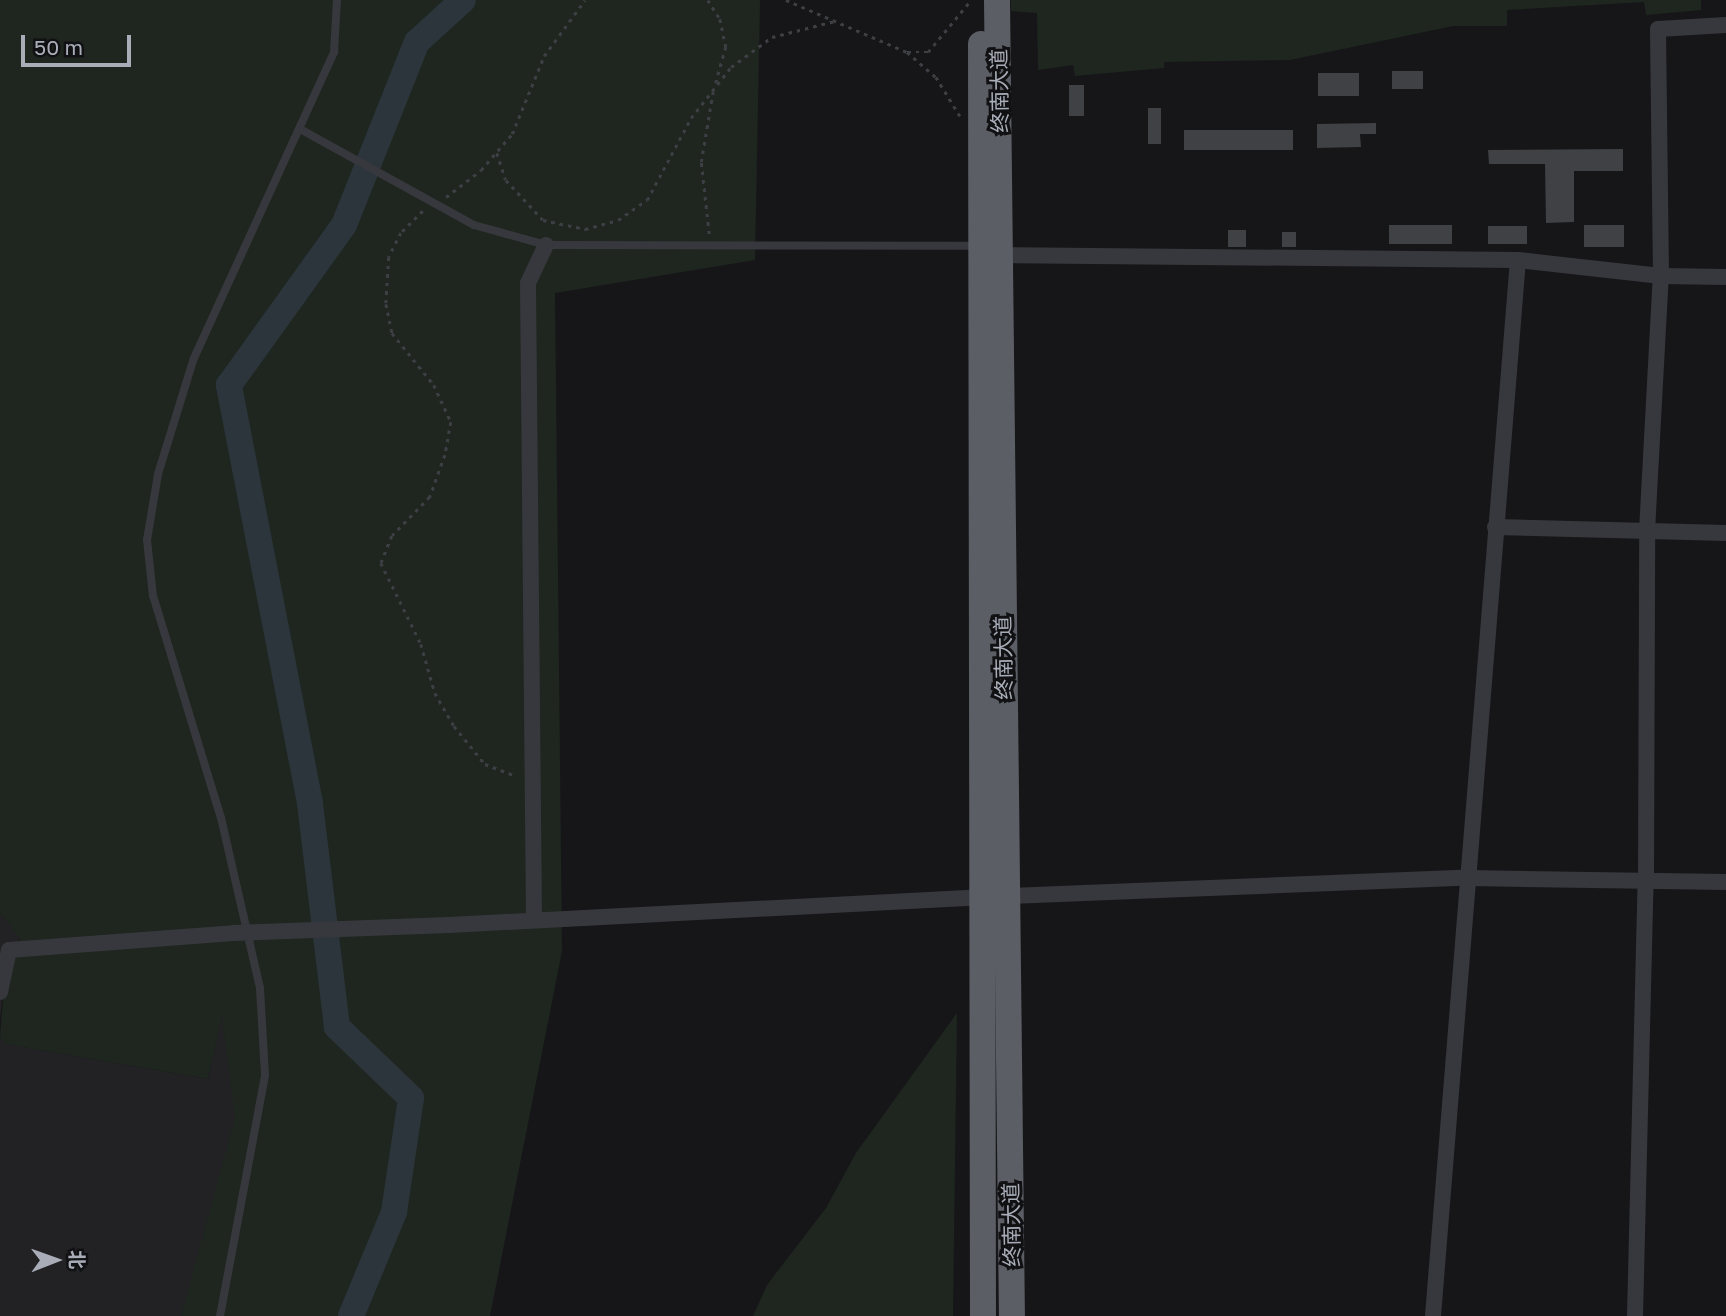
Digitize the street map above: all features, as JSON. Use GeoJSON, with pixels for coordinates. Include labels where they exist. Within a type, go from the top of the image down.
{"type":"FeatureCollection","features":[{"type":"Feature","properties":{"kind":"highway","name":"终南大道"},"geometry":{"type":"LineString","coordinates":[[981,0],[995,896],[1012,1316]]}},
{"type":"Feature","properties":{"kind":"highway","name":"终南大道"},"geometry":{"type":"LineString","coordinates":[[985,252],[997,0]]}},
{"type":"Feature","properties":{"kind":"highway","name":"终南大道"},"geometry":{"type":"LineString","coordinates":[[983,1316],[995,896]]}},
{"type":"Feature","properties":{"kind":"street"},"geometry":{"type":"LineString","coordinates":[[1634,1316],[1646,878],[1647,531],[1661,276],[1658,29],[1726,25]]}},
{"type":"Feature","properties":{"kind":"street"},"geometry":{"type":"LineString","coordinates":[[534,920],[536,780],[528,283],[546,244]]}},
{"type":"Feature","properties":{"kind":"street"},"geometry":{"type":"LineString","coordinates":[[985,252],[1518,261],[1661,276],[1726,277]]}},
{"type":"Feature","properties":{"kind":"street"},"geometry":{"type":"LineString","coordinates":[[1433,1316],[1518,261]]}},
{"type":"Feature","properties":{"kind":"street"},"geometry":{"type":"LineString","coordinates":[[1495,527],[1726,533]]}},
{"type":"Feature","properties":{"kind":"street"},"geometry":{"type":"LineString","coordinates":[[0,992],[9,950],[241,933],[449,925],[995,896],[1468,878],[1726,881]]}},
{"type":"Feature","properties":{"kind":"lane"},"geometry":{"type":"LineString","coordinates":[[220,1316],[251,1167],[265,1075],[260,988],[241,933],[221,818],[153,596],[147,540],[158,474],[194,358],[334,52],[337,0]]}},
{"type":"Feature","properties":{"kind":"lane"},"geometry":{"type":"LineString","coordinates":[[300,129],[433,205],[474,225],[546,244],[985,252]]}},
{"type":"Feature","properties":{"kind":"path"},"geometry":{"type":"LineString","coordinates":[[536,780],[485,764],[454,726],[435,693],[421,644],[381,563],[392,536],[430,496],[445,455],[450,422],[434,385],[392,334],[386,304],[389,257],[401,233],[433,205],[481,170],[496,152],[522,113],[544,56],[585,0]]}},
{"type":"Feature","properties":{"kind":"path"},"geometry":{"type":"LineString","coordinates":[[708,0],[720,19],[726,47],[701,162],[707,231],[715,245]]}},
{"type":"Feature","properties":{"kind":"path"},"geometry":{"type":"LineString","coordinates":[[786,0],[907,52],[936,77],[963,120]]}},
{"type":"Feature","properties":{"kind":"path"},"geometry":{"type":"LineString","coordinates":[[907,52],[928,52],[971,0]]}},
{"type":"Feature","properties":{"kind":"path"},"geometry":{"type":"LineString","coordinates":[[496,152],[506,180],[543,220],[585,229],[618,220],[647,200],[691,118],[731,67],[772,37],[835,22]]}},
{"type":"Feature","properties":{"kind":"shaded area"},"geometry":{"type":"Polygon","coordinates":[[[0,0],[760,0],[755,260],[555,293],[562,951],[490,1316],[181,1316],[235,1118],[222,1016],[208,1079],[5,1044],[0,1036],[5,977],[20,938],[0,913],[0,0]]]}},
{"type":"Feature","properties":{"kind":"shaded area"},"geometry":{"type":"Polygon","coordinates":[[[1011,0],[1701,0],[1701,10],[1646,15],[1644,2],[1507,10],[1507,26],[1453,26],[1290,60],[1164,62],[1164,68],[1075,76],[1073,65],[1038,70],[1037,13],[1011,11],[1011,0]]]}},
{"type":"Feature","properties":{"kind":"shaded area"},"geometry":{"type":"Polygon","coordinates":[[[0,913],[20,937],[5,977],[0,1020],[0,913]]]}},
{"type":"Feature","properties":{"kind":"shaded area"},"geometry":{"type":"Polygon","coordinates":[[[232,968],[259,1090],[210,1316],[0,1316],[0,1036],[6,1044],[208,1079],[232,968]]]}},
{"type":"Feature","properties":{"kind":"shaded area"},"geometry":{"type":"Polygon","coordinates":[[[957,1013],[953,1316],[753,1316],[767,1285],[826,1208],[856,1153],[957,1013]]]}},
{"type":"Feature","properties":{"kind":"building"},"geometry":{"type":"Polygon","coordinates":[[[1392,71],[1423,71],[1423,89],[1392,89],[1392,71]]]}},
{"type":"Feature","properties":{"kind":"building"},"geometry":{"type":"Polygon","coordinates":[[[1318,73],[1359,73],[1359,96],[1318,96],[1318,73]]]}},
{"type":"Feature","properties":{"kind":"building"},"geometry":{"type":"Polygon","coordinates":[[[1069,85],[1084,85],[1084,116],[1069,116],[1069,85]]]}},
{"type":"Feature","properties":{"kind":"building"},"geometry":{"type":"Polygon","coordinates":[[[1148,108],[1161,108],[1161,144],[1148,144],[1148,108]]]}},
{"type":"Feature","properties":{"kind":"building"},"geometry":{"type":"Polygon","coordinates":[[[1376,123],[1376,134],[1360,134],[1361,147],[1317,148],[1317,124],[1376,123]]]}},
{"type":"Feature","properties":{"kind":"building"},"geometry":{"type":"Polygon","coordinates":[[[1184,130],[1293,130],[1293,150],[1184,150],[1184,130]]]}},
{"type":"Feature","properties":{"kind":"building"},"geometry":{"type":"Polygon","coordinates":[[[1623,149],[1623,171],[1574,171],[1574,222],[1546,223],[1545,164],[1489,164],[1488,150],[1623,149]]]}},
{"type":"Feature","properties":{"kind":"building"},"geometry":{"type":"Polygon","coordinates":[[[1389,225],[1452,225],[1452,244],[1389,244],[1389,225]]]}},
{"type":"Feature","properties":{"kind":"building"},"geometry":{"type":"Polygon","coordinates":[[[1584,225],[1624,225],[1624,247],[1584,247],[1584,225]]]}},
{"type":"Feature","properties":{"kind":"building"},"geometry":{"type":"Polygon","coordinates":[[[1488,226],[1527,226],[1527,244],[1488,244],[1488,226]]]}},
{"type":"Feature","properties":{"kind":"building"},"geometry":{"type":"Polygon","coordinates":[[[1228,230],[1246,230],[1246,247],[1228,247],[1228,230]]]}},
{"type":"Feature","properties":{"kind":"building"},"geometry":{"type":"Polygon","coordinates":[[[1282,232],[1296,232],[1296,247],[1282,247],[1282,232]]]}},
{"type":"Feature","properties":{"kind":"waterway"},"geometry":{"type":"LineString","coordinates":[[351,1316],[394,1212],[411,1098],[337,1027],[310,803],[229,385],[344,225],[417,42],[463,0]]}}]}
